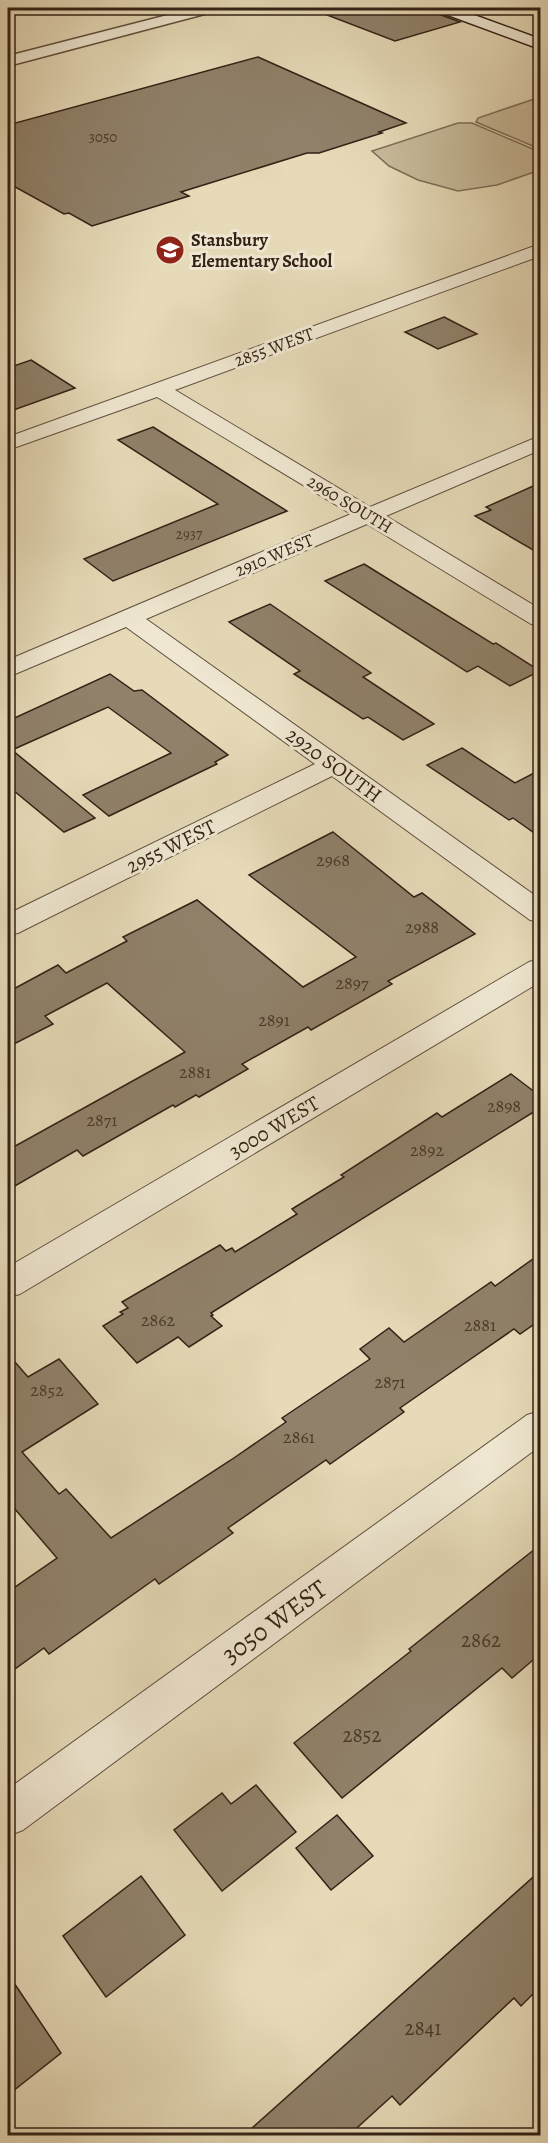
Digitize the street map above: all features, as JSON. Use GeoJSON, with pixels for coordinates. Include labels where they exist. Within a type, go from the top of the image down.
{"type":"FeatureCollection","features":[{"type":"Feature","properties":{"kind":"street"},"geometry":{"type":"LineString","coordinates":[[8,61],[211,8]]}},
{"type":"Feature","properties":{"kind":"street"},"geometry":{"type":"LineString","coordinates":[[442,8],[540,44]]}},
{"type":"Feature","properties":{"kind":"street","name":"2855 WEST"},"geometry":{"type":"LineString","coordinates":[[9,442],[540,250]]}},
{"type":"Feature","properties":{"kind":"street","name":"2960 SOUTH"},"geometry":{"type":"LineString","coordinates":[[159,389],[540,619]]}},
{"type":"Feature","properties":{"kind":"street","name":"2910 WEST"},"geometry":{"type":"LineString","coordinates":[[8,669],[540,442]]}},
{"type":"Feature","properties":{"kind":"street","name":"2920 SOUTH"},"geometry":{"type":"LineString","coordinates":[[128,617],[540,913]]}},
{"type":"Feature","properties":{"kind":"street","name":"2955 WEST"},"geometry":{"type":"LineString","coordinates":[[8,926],[334,765]]}},
{"type":"Feature","properties":{"kind":"street","name":"3000 WEST"},"geometry":{"type":"LineString","coordinates":[[8,1284],[540,969]]}},
{"type":"Feature","properties":{"kind":"street","name":"3050 WEST"},"geometry":{"type":"LineString","coordinates":[[8,1815],[540,1426]]}},
{"type":"Feature","properties":{"kind":"shaded area"},"geometry":{"type":"Polygon","coordinates":[[[540,97],[540,149],[476,122],[478,118],[540,97]]]}},
{"type":"Feature","properties":{"kind":"shaded area"},"geometry":{"type":"Polygon","coordinates":[[[458,123],[472,123],[540,152],[540,170],[497,185],[458,191],[418,180],[389,166],[372,151],[458,123]]]}},
{"type":"Feature","properties":{"kind":"building"},"geometry":{"type":"Polygon","coordinates":[[[314,8],[432,8],[436,13],[460,22],[395,41],[314,10],[314,8]]]}},
{"type":"Feature","properties":{"kind":"building"},"geometry":{"type":"Polygon","coordinates":[[[258,57],[406,123],[319,153],[307,153],[181,192],[189,196],[92,226],[69,213],[64,214],[8,183],[8,125],[258,57]]]}},
{"type":"Feature","properties":{"kind":"building"},"geometry":{"type":"Polygon","coordinates":[[[444,317],[477,334],[438,349],[405,332],[444,317]]]}},
{"type":"Feature","properties":{"kind":"building"},"geometry":{"type":"Polygon","coordinates":[[[31,360],[75,388],[8,412],[8,368],[31,360]]]}},
{"type":"Feature","properties":{"kind":"building"},"geometry":{"type":"Polygon","coordinates":[[[153,427],[287,511],[113,581],[84,559],[218,504],[118,440],[153,427]]]}},
{"type":"Feature","properties":{"kind":"building"},"geometry":{"type":"Polygon","coordinates":[[[540,483],[540,554],[475,516],[491,510],[486,507],[540,483]]]}},
{"type":"Feature","properties":{"kind":"building"},"geometry":{"type":"Polygon","coordinates":[[[364,564],[540,671],[510,686],[478,666],[467,672],[325,581],[364,564]]]}},
{"type":"Feature","properties":{"kind":"building"},"geometry":{"type":"Polygon","coordinates":[[[270,604],[371,673],[363,677],[434,724],[403,740],[368,717],[363,719],[294,674],[300,671],[229,622],[270,604]]]}},
{"type":"Feature","properties":{"kind":"building"},"geometry":{"type":"Polygon","coordinates":[[[110,674],[134,691],[142,690],[228,755],[215,762],[217,764],[109,816],[83,795],[171,753],[108,707],[12,750],[95,818],[64,832],[8,786],[8,721],[110,674]]]}},
{"type":"Feature","properties":{"kind":"building"},"geometry":{"type":"Polygon","coordinates":[[[462,748],[515,783],[540,770],[540,837],[513,818],[509,820],[427,765],[462,748]]]}},
{"type":"Feature","properties":{"kind":"building"},"geometry":{"type":"Polygon","coordinates":[[[333,832],[414,897],[422,893],[475,934],[388,981],[392,984],[311,1030],[308,1027],[242,1064],[248,1069],[199,1097],[196,1095],[175,1107],[173,1105],[83,1156],[77,1150],[8,1190],[8,1150],[185,1052],[107,983],[45,1016],[53,1024],[8,1047],[8,992],[58,965],[66,973],[127,941],[123,937],[197,900],[303,987],[356,957],[249,875],[333,832]]]}},
{"type":"Feature","properties":{"kind":"building"},"geometry":{"type":"Polygon","coordinates":[[[511,1074],[540,1096],[540,1108],[211,1313],[213,1315],[211,1316],[222,1326],[189,1347],[178,1337],[137,1363],[103,1326],[123,1314],[120,1312],[128,1308],[122,1302],[220,1245],[226,1251],[232,1248],[235,1252],[297,1214],[292,1209],[344,1177],[341,1175],[437,1113],[442,1117],[511,1074]]]}},
{"type":"Feature","properties":{"kind":"building"},"geometry":{"type":"Polygon","coordinates":[[[540,1254],[540,1320],[520,1334],[514,1329],[462,1365],[400,1408],[404,1412],[330,1464],[326,1460],[228,1528],[233,1533],[159,1584],[155,1579],[49,1654],[44,1648],[8,1674],[8,1592],[57,1558],[8,1501],[8,1354],[28,1377],[59,1359],[98,1404],[22,1452],[59,1494],[66,1489],[111,1538],[286,1422],[282,1418],[370,1359],[360,1349],[389,1328],[404,1342],[491,1282],[495,1286],[540,1254]]]}},
{"type":"Feature","properties":{"kind":"building"},"geometry":{"type":"Polygon","coordinates":[[[540,1545],[540,1654],[512,1678],[502,1668],[342,1798],[294,1743],[540,1545]]]}},
{"type":"Feature","properties":{"kind":"building"},"geometry":{"type":"Polygon","coordinates":[[[256,1785],[296,1832],[222,1891],[174,1830],[222,1793],[231,1804],[256,1785]]]}},
{"type":"Feature","properties":{"kind":"building"},"geometry":{"type":"Polygon","coordinates":[[[337,1815],[373,1856],[331,1890],[296,1848],[337,1815]]]}},
{"type":"Feature","properties":{"kind":"building"},"geometry":{"type":"Polygon","coordinates":[[[540,1871],[540,1987],[521,2006],[514,1998],[400,2105],[392,2096],[348,2136],[243,2136],[540,1871]]]}},
{"type":"Feature","properties":{"kind":"building"},"geometry":{"type":"Polygon","coordinates":[[[141,1876],[185,1935],[106,1997],[63,1936],[141,1876]]]}},
{"type":"Feature","properties":{"kind":"building"},"geometry":{"type":"Polygon","coordinates":[[[8,1974],[61,2053],[8,2095],[8,1974]]]}},
{"type":"Feature","properties":{"kind":"place","name":"Stansbury Elementary School"},"geometry":{"type":"Point","coordinates":[170,250]}}]}
